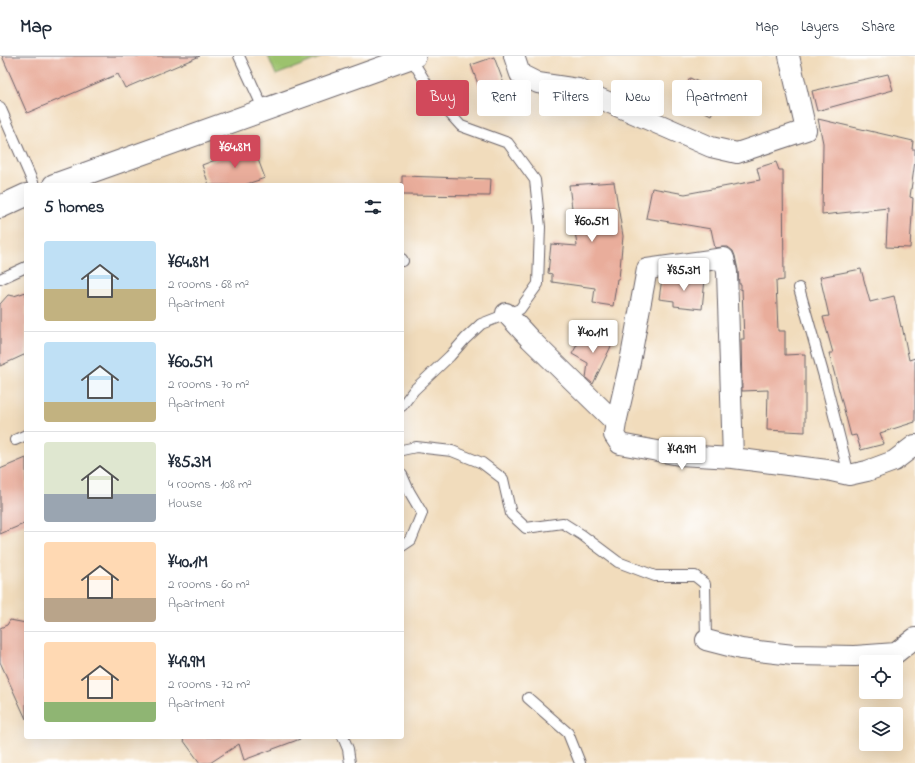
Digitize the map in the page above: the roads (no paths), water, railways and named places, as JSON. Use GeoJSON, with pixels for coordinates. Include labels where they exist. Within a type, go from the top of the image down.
{"type":"FeatureCollection","features":[{"type":"Feature","properties":{"kind":"street"},"geometry":{"type":"LineString","coordinates":[[514,56],[520,74],[538,83],[578,89],[711,147],[737,153],[806,130],[789,56]]}},
{"type":"Feature","properties":{"kind":"street"},"geometry":{"type":"LineString","coordinates":[[60,183],[413,57]]}},
{"type":"Feature","properties":{"kind":"street"},"geometry":{"type":"LineString","coordinates":[[0,207],[24,196]]}},
{"type":"Feature","properties":{"kind":"street"},"geometry":{"type":"LineString","coordinates":[[733,458],[727,272],[724,258],[647,269],[630,362],[614,435],[620,444],[679,455],[733,458],[827,470],[849,475],[867,471],[894,461],[915,445]]}},
{"type":"Feature","properties":{"kind":"street"},"geometry":{"type":"LineString","coordinates":[[506,313],[530,339],[616,423]]}},
{"type":"Feature","properties":{"kind":"street"},"geometry":{"type":"LineString","coordinates":[[706,640],[741,649],[793,655],[855,656],[896,653],[915,638]]}},
{"type":"Feature","properties":{"kind":"lane"},"geometry":{"type":"LineString","coordinates":[[239,56],[264,110]]}},
{"type":"Feature","properties":{"kind":"lane"},"geometry":{"type":"LineString","coordinates":[[404,403],[414,390],[481,324],[506,313],[520,309],[538,284],[540,227],[535,180],[508,143],[461,126],[434,96],[413,57]]}},
{"type":"Feature","properties":{"kind":"lane"},"geometry":{"type":"LineString","coordinates":[[0,107],[33,183]]}},
{"type":"Feature","properties":{"kind":"lane"},"geometry":{"type":"LineString","coordinates":[[0,279],[24,269]]}},
{"type":"Feature","properties":{"kind":"lane"},"geometry":{"type":"LineString","coordinates":[[799,288],[825,380],[849,475]]}},
{"type":"Feature","properties":{"kind":"lane"},"geometry":{"type":"LineString","coordinates":[[15,440],[24,436]]}},
{"type":"Feature","properties":{"kind":"lane"},"geometry":{"type":"LineString","coordinates":[[404,450],[416,447],[452,451],[482,463],[503,479],[511,514],[526,528],[563,523],[582,535],[618,562],[655,576],[695,576],[705,584],[706,640]]}},
{"type":"Feature","properties":{"kind":"lane"},"geometry":{"type":"LineString","coordinates":[[404,480],[422,513],[411,540],[404,545]]}},
{"type":"Feature","properties":{"kind":"lane"},"geometry":{"type":"LineString","coordinates":[[528,698],[568,733],[580,763]]}},
{"type":"Feature","properties":{"kind":"lane"},"geometry":{"type":"LineString","coordinates":[[344,739],[348,749],[350,763]]}}]}
